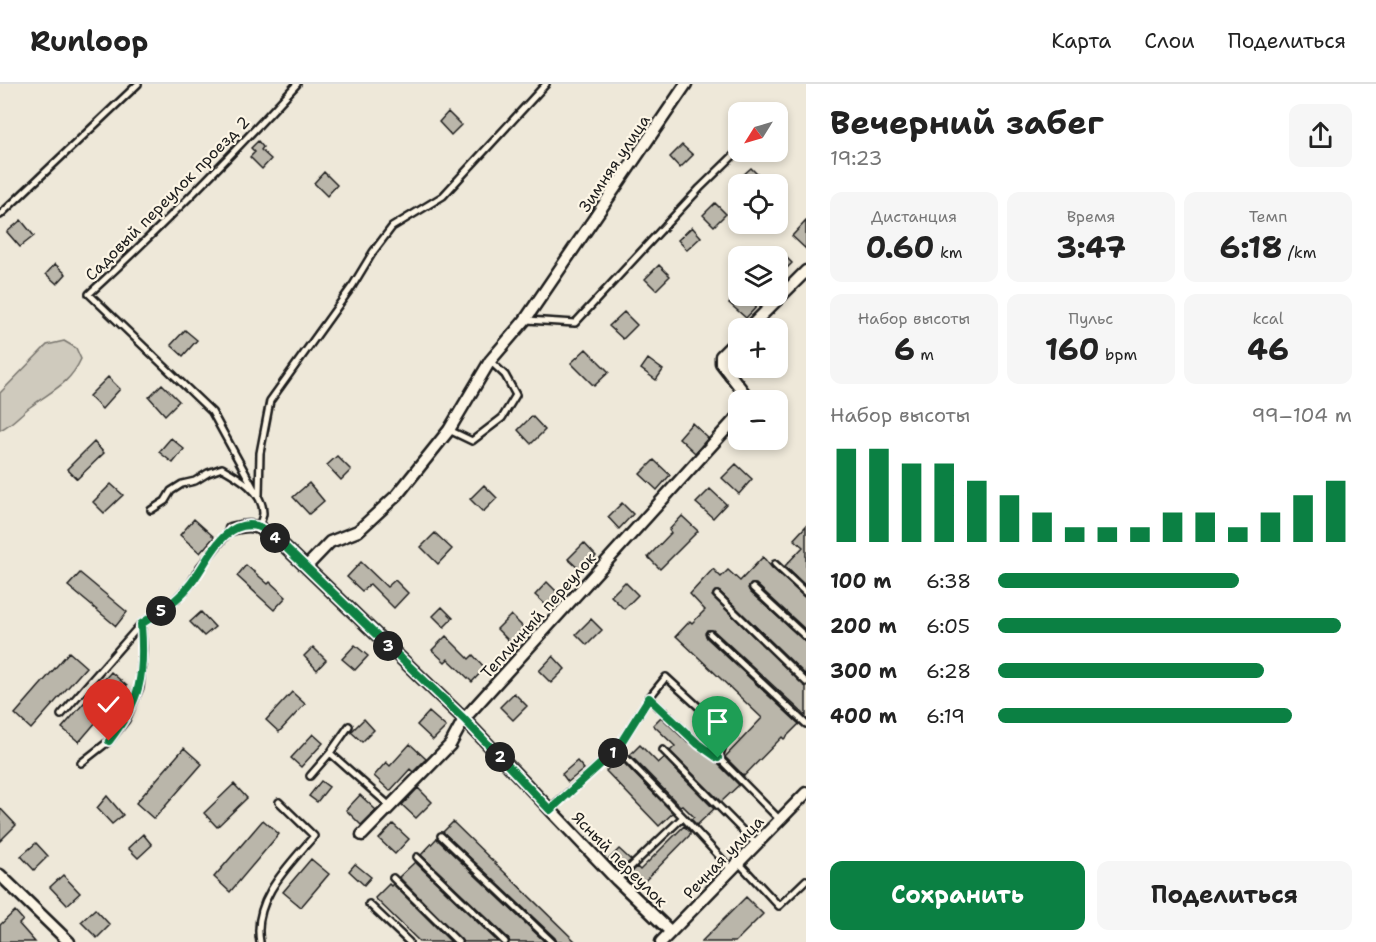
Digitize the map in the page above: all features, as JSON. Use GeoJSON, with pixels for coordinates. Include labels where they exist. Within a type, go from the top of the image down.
{"type":"FeatureCollection","features":[{"type":"Feature","properties":{"kind":"street","name":"Зимняя улица"},"geometry":{"type":"LineString","coordinates":[[306,567],[330,542],[358,531],[397,495],[449,430],[490,362],[525,320],[686,84]]}},
{"type":"Feature","properties":{"kind":"street"},"geometry":{"type":"LineString","coordinates":[[759,318],[806,271]]}},
{"type":"Feature","properties":{"kind":"street"},"geometry":{"type":"LineString","coordinates":[[728,349],[721,356],[721,363],[728,372]]}},
{"type":"Feature","properties":{"kind":"street"},"geometry":{"type":"LineString","coordinates":[[733,378],[743,390]]}},
{"type":"Feature","properties":{"kind":"street","name":"Тепличный переулок"},"geometry":{"type":"LineString","coordinates":[[362,835],[450,745],[464,719],[728,427]]}},
{"type":"Feature","properties":{"kind":"street"},"geometry":{"type":"LineString","coordinates":[[231,529],[244,525],[259,526]]}},
{"type":"Feature","properties":{"kind":"street","name":"Ясный переулок"},"geometry":{"type":"LineString","coordinates":[[259,526],[277,539],[464,719],[617,880],[671,932]]}},
{"type":"Feature","properties":{"kind":"street","name":"Речная улица"},"geometry":{"type":"LineString","coordinates":[[661,942],[806,793]]}},
{"type":"Feature","properties":{"kind":"street"},"geometry":{"type":"LineString","coordinates":[[0,875],[69,942]]}},
{"type":"Feature","properties":{"kind":"lane"},"geometry":{"type":"LineString","coordinates":[[0,215],[138,84]]}},
{"type":"Feature","properties":{"kind":"lane","name":"Садовый переулок проезд 2"},"geometry":{"type":"LineString","coordinates":[[258,496],[212,412],[89,294],[126,260],[297,84]]}},
{"type":"Feature","properties":{"kind":"lane"},"geometry":{"type":"LineString","coordinates":[[259,526],[263,513],[258,496],[260,453],[270,401],[392,226],[443,196],[546,84]]}},
{"type":"Feature","properties":{"kind":"lane"},"geometry":{"type":"LineString","coordinates":[[525,320],[575,323],[728,161]]}},
{"type":"Feature","properties":{"kind":"lane"},"geometry":{"type":"LineString","coordinates":[[449,430],[472,441],[502,418],[516,395],[505,375],[490,362]]}},
{"type":"Feature","properties":{"kind":"lane"},"geometry":{"type":"LineString","coordinates":[[151,510],[165,501],[171,491],[182,484],[195,481],[222,468],[237,477],[258,496]]}},
{"type":"Feature","properties":{"kind":"lane"},"geometry":{"type":"LineString","coordinates":[[61,715],[141,624],[170,605],[190,585],[200,567],[231,529]]}},
{"type":"Feature","properties":{"kind":"lane"},"geometry":{"type":"LineString","coordinates":[[775,564],[806,593]]}},
{"type":"Feature","properties":{"kind":"lane"},"geometry":{"type":"LineString","coordinates":[[753,588],[806,637]]}},
{"type":"Feature","properties":{"kind":"lane"},"geometry":{"type":"LineString","coordinates":[[717,595],[806,682]]}},
{"type":"Feature","properties":{"kind":"lane"},"geometry":{"type":"LineString","coordinates":[[81,763],[109,741],[126,720],[140,687],[143,648],[141,624]]}},
{"type":"Feature","properties":{"kind":"lane"},"geometry":{"type":"LineString","coordinates":[[710,634],[806,724]]}},
{"type":"Feature","properties":{"kind":"lane"},"geometry":{"type":"LineString","coordinates":[[550,810],[617,749],[649,698],[666,677],[727,733],[718,758]]}},
{"type":"Feature","properties":{"kind":"lane"},"geometry":{"type":"LineString","coordinates":[[649,698],[698,744],[718,758],[780,820]]}},
{"type":"Feature","properties":{"kind":"lane"},"geometry":{"type":"LineString","coordinates":[[310,776],[349,726]]}},
{"type":"Feature","properties":{"kind":"lane"},"geometry":{"type":"LineString","coordinates":[[617,749],[682,817],[779,906],[806,880]]}},
{"type":"Feature","properties":{"kind":"lane"},"geometry":{"type":"LineString","coordinates":[[663,750],[756,844]]}},
{"type":"Feature","properties":{"kind":"lane"},"geometry":{"type":"LineString","coordinates":[[330,753],[390,806]]}},
{"type":"Feature","properties":{"kind":"lane"},"geometry":{"type":"LineString","coordinates":[[260,942],[258,933],[263,906],[275,882],[314,836],[279,802]]}},
{"type":"Feature","properties":{"kind":"lane"},"geometry":{"type":"LineString","coordinates":[[617,880],[682,817]]}},
{"type":"Feature","properties":{"kind":"lane"},"geometry":{"type":"LineString","coordinates":[[441,836],[552,942]]}},
{"type":"Feature","properties":{"kind":"lane"},"geometry":{"type":"LineString","coordinates":[[417,857],[505,942]]}},
{"type":"Feature","properties":{"kind":"lane"},"geometry":{"type":"LineString","coordinates":[[393,878],[458,942]]}},
{"type":"Feature","properties":{"kind":"lane"},"geometry":{"type":"LineString","coordinates":[[369,904],[409,942]]}},
{"type":"Feature","properties":{"kind":"shaded area"},"geometry":{"type":"Polygon","coordinates":[[[64,341],[76,348],[81,359],[71,375],[0,430],[0,393],[47,345],[64,341]]]}},
{"type":"Feature","properties":{"kind":"building"},"geometry":{"type":"Polygon","coordinates":[[[448,112],[461,125],[451,135],[439,122],[448,112]]]}},
{"type":"Feature","properties":{"kind":"building"},"geometry":{"type":"Polygon","coordinates":[[[258,141],[263,147],[261,150],[271,159],[262,169],[250,157],[255,152],[251,148],[258,141]]]}},
{"type":"Feature","properties":{"kind":"building"},"geometry":{"type":"Polygon","coordinates":[[[682,145],[693,155],[680,168],[670,157],[682,145]]]}},
{"type":"Feature","properties":{"kind":"building"},"geometry":{"type":"Polygon","coordinates":[[[751,168],[757,174],[744,174],[751,168]]]}},
{"type":"Feature","properties":{"kind":"building"},"geometry":{"type":"Polygon","coordinates":[[[324,172],[337,185],[327,196],[314,183],[324,172]]]}},
{"type":"Feature","properties":{"kind":"building"},"geometry":{"type":"Polygon","coordinates":[[[715,203],[726,214],[714,226],[703,215],[715,203]]]}},
{"type":"Feature","properties":{"kind":"building"},"geometry":{"type":"Polygon","coordinates":[[[21,220],[34,236],[20,247],[7,232],[21,220]]]}},
{"type":"Feature","properties":{"kind":"building"},"geometry":{"type":"Polygon","coordinates":[[[806,221],[806,249],[792,236],[806,221]]]}},
{"type":"Feature","properties":{"kind":"building"},"geometry":{"type":"Polygon","coordinates":[[[692,227],[701,237],[687,250],[678,240],[692,227]]]}},
{"type":"Feature","properties":{"kind":"building"},"geometry":{"type":"Polygon","coordinates":[[[55,264],[66,274],[57,284],[46,274],[55,264]]]}},
{"type":"Feature","properties":{"kind":"building"},"geometry":{"type":"Polygon","coordinates":[[[659,265],[670,276],[656,290],[645,279],[659,265]]]}},
{"type":"Feature","properties":{"kind":"building"},"geometry":{"type":"Polygon","coordinates":[[[732,306],[757,306],[746,318],[732,306]]]}},
{"type":"Feature","properties":{"kind":"building"},"geometry":{"type":"Polygon","coordinates":[[[624,312],[637,325],[623,339],[609,326],[624,312]]]}},
{"type":"Feature","properties":{"kind":"building"},"geometry":{"type":"Polygon","coordinates":[[[185,330],[197,340],[183,356],[171,345],[185,330]]]}},
{"type":"Feature","properties":{"kind":"building"},"geometry":{"type":"Polygon","coordinates":[[[586,349],[609,372],[594,386],[571,363],[586,349]]]}},
{"type":"Feature","properties":{"kind":"building"},"geometry":{"type":"Polygon","coordinates":[[[648,359],[663,370],[656,380],[641,369],[648,359]]]}},
{"type":"Feature","properties":{"kind":"building"},"geometry":{"type":"Polygon","coordinates":[[[108,377],[120,389],[102,409],[89,396],[108,377]]]}},
{"type":"Feature","properties":{"kind":"building"},"geometry":{"type":"Polygon","coordinates":[[[162,384],[179,401],[165,415],[149,397],[162,384]]]}},
{"type":"Feature","properties":{"kind":"building"},"geometry":{"type":"Polygon","coordinates":[[[532,416],[545,430],[531,444],[518,430],[532,416]]]}},
{"type":"Feature","properties":{"kind":"building"},"geometry":{"type":"Polygon","coordinates":[[[692,423],[708,438],[695,453],[679,438],[692,423]]]}},
{"type":"Feature","properties":{"kind":"building"},"geometry":{"type":"Polygon","coordinates":[[[171,438],[184,449],[173,463],[159,452],[171,438]]]}},
{"type":"Feature","properties":{"kind":"building"},"geometry":{"type":"Polygon","coordinates":[[[94,442],[104,453],[77,479],[67,469],[94,442]]]}},
{"type":"Feature","properties":{"kind":"building"},"geometry":{"type":"Polygon","coordinates":[[[337,456],[351,470],[341,480],[327,465],[337,456]]]}},
{"type":"Feature","properties":{"kind":"building"},"geometry":{"type":"Polygon","coordinates":[[[654,460],[670,475],[657,490],[640,474],[654,460]]]}},
{"type":"Feature","properties":{"kind":"building"},"geometry":{"type":"Polygon","coordinates":[[[736,464],[752,479],[739,494],[722,478],[736,464]]]}},
{"type":"Feature","properties":{"kind":"building"},"geometry":{"type":"Polygon","coordinates":[[[309,483],[324,501],[309,514],[293,497],[309,483]]]}},
{"type":"Feature","properties":{"kind":"building"},"geometry":{"type":"Polygon","coordinates":[[[111,484],[123,495],[104,513],[93,502],[111,484]]]}},
{"type":"Feature","properties":{"kind":"building"},"geometry":{"type":"Polygon","coordinates":[[[484,485],[497,498],[483,512],[470,499],[484,485]]]}},
{"type":"Feature","properties":{"kind":"building"},"geometry":{"type":"Polygon","coordinates":[[[710,489],[726,504],[713,518],[696,503],[710,489]]]}},
{"type":"Feature","properties":{"kind":"building"},"geometry":{"type":"Polygon","coordinates":[[[622,503],[633,514],[619,529],[608,517],[622,503]]]}},
{"type":"Feature","properties":{"kind":"building"},"geometry":{"type":"Polygon","coordinates":[[[682,516],[698,531],[660,569],[648,557],[671,533],[669,530],[682,516]]]}},
{"type":"Feature","properties":{"kind":"building"},"geometry":{"type":"Polygon","coordinates":[[[194,519],[214,537],[200,553],[180,535],[194,519]]]}},
{"type":"Feature","properties":{"kind":"building"},"geometry":{"type":"Polygon","coordinates":[[[806,526],[806,586],[785,566],[803,547],[794,539],[806,526]]]}},
{"type":"Feature","properties":{"kind":"building"},"geometry":{"type":"Polygon","coordinates":[[[435,533],[452,549],[438,564],[421,547],[435,533]]]}},
{"type":"Feature","properties":{"kind":"building"},"geometry":{"type":"Polygon","coordinates":[[[584,543],[596,556],[581,571],[568,559],[584,543]]]}},
{"type":"Feature","properties":{"kind":"building"},"geometry":{"type":"Polygon","coordinates":[[[763,557],[806,598],[806,630],[756,584],[751,584],[748,588],[806,642],[806,675],[720,592],[715,591],[712,596],[806,687],[806,716],[713,630],[707,630],[705,633],[707,638],[799,724],[784,739],[782,737],[744,776],[725,757],[762,718],[676,636],[690,621],[692,623],[705,610],[690,594],[713,569],[721,577],[728,570],[740,581],[763,557]]]}},
{"type":"Feature","properties":{"kind":"building"},"geometry":{"type":"Polygon","coordinates":[[[361,562],[387,587],[395,580],[408,593],[394,608],[370,584],[362,591],[347,577],[361,562]]]}},
{"type":"Feature","properties":{"kind":"building"},"geometry":{"type":"Polygon","coordinates":[[[246,565],[286,597],[274,610],[237,576],[246,565]]]}},
{"type":"Feature","properties":{"kind":"building"},"geometry":{"type":"Polygon","coordinates":[[[80,573],[127,612],[116,626],[68,586],[80,573]]]}},
{"type":"Feature","properties":{"kind":"building"},"geometry":{"type":"Polygon","coordinates":[[[547,582],[559,594],[547,606],[535,595],[547,582]]]}},
{"type":"Feature","properties":{"kind":"building"},"geometry":{"type":"Polygon","coordinates":[[[625,582],[638,595],[624,609],[611,596],[625,582]]]}},
{"type":"Feature","properties":{"kind":"building"},"geometry":{"type":"Polygon","coordinates":[[[442,607],[453,618],[444,627],[433,616],[442,607]]]}},
{"type":"Feature","properties":{"kind":"building"},"geometry":{"type":"Polygon","coordinates":[[[201,612],[215,627],[204,636],[190,622],[201,612]]]}},
{"type":"Feature","properties":{"kind":"building"},"geometry":{"type":"Polygon","coordinates":[[[511,615],[524,628],[510,642],[497,629],[511,615]]]}},
{"type":"Feature","properties":{"kind":"building"},"geometry":{"type":"Polygon","coordinates":[[[591,619],[602,630],[587,645],[576,634],[591,619]]]}},
{"type":"Feature","properties":{"kind":"building"},"geometry":{"type":"Polygon","coordinates":[[[446,636],[469,659],[473,655],[485,668],[472,682],[448,659],[445,662],[432,650],[446,636]]]}},
{"type":"Feature","properties":{"kind":"building"},"geometry":{"type":"Polygon","coordinates":[[[355,645],[368,656],[355,670],[342,659],[355,645]]]}},
{"type":"Feature","properties":{"kind":"building"},"geometry":{"type":"Polygon","coordinates":[[[313,647],[326,660],[317,670],[304,656],[313,647]]]}},
{"type":"Feature","properties":{"kind":"building"},"geometry":{"type":"Polygon","coordinates":[[[69,652],[86,667],[31,729],[15,714],[69,652]]]}},
{"type":"Feature","properties":{"kind":"building"},"geometry":{"type":"Polygon","coordinates":[[[553,656],[565,669],[551,683],[539,671],[553,656]]]}},
{"type":"Feature","properties":{"kind":"building"},"geometry":{"type":"Polygon","coordinates":[[[111,672],[127,686],[79,742],[62,728],[111,672]]]}},
{"type":"Feature","properties":{"kind":"building"},"geometry":{"type":"Polygon","coordinates":[[[292,692],[305,704],[279,732],[266,720],[292,692]]]}},
{"type":"Feature","properties":{"kind":"building"},"geometry":{"type":"Polygon","coordinates":[[[514,693],[527,706],[513,720],[500,707],[514,693]]]}},
{"type":"Feature","properties":{"kind":"building"},"geometry":{"type":"Polygon","coordinates":[[[718,698],[732,711],[724,720],[710,707],[718,698]]]}},
{"type":"Feature","properties":{"kind":"building"},"geometry":{"type":"Polygon","coordinates":[[[429,712],[446,727],[433,740],[417,725],[429,712]]]}},
{"type":"Feature","properties":{"kind":"building"},"geometry":{"type":"Polygon","coordinates":[[[661,717],[687,742],[716,762],[739,785],[721,802],[670,751],[675,746],[653,725],[661,717]]]}},
{"type":"Feature","properties":{"kind":"building"},"geometry":{"type":"Polygon","coordinates":[[[364,719],[374,730],[362,742],[351,732],[364,719]]]}},
{"type":"Feature","properties":{"kind":"building"},"geometry":{"type":"Polygon","coordinates":[[[313,734],[323,743],[301,767],[291,758],[313,734]]]}},
{"type":"Feature","properties":{"kind":"building"},"geometry":{"type":"Polygon","coordinates":[[[410,744],[426,759],[413,772],[410,769],[390,791],[374,776],[386,762],[390,766],[410,744]]]}},
{"type":"Feature","properties":{"kind":"building"},"geometry":{"type":"Polygon","coordinates":[[[640,745],[658,763],[664,758],[714,809],[697,825],[691,819],[694,817],[682,805],[680,806],[630,755],[640,745]]]}},
{"type":"Feature","properties":{"kind":"building"},"geometry":{"type":"Polygon","coordinates":[[[184,748],[202,764],[154,819],[136,803],[184,748]]]}},
{"type":"Feature","properties":{"kind":"building"},"geometry":{"type":"Polygon","coordinates":[[[619,758],[673,813],[659,826],[606,771],[619,758]]]}},
{"type":"Feature","properties":{"kind":"building"},"geometry":{"type":"Polygon","coordinates":[[[577,761],[584,769],[568,782],[562,774],[577,761]]]}},
{"type":"Feature","properties":{"kind":"building"},"geometry":{"type":"Polygon","coordinates":[[[321,781],[329,787],[317,802],[309,796],[321,781]]]}},
{"type":"Feature","properties":{"kind":"building"},"geometry":{"type":"Polygon","coordinates":[[[234,784],[247,798],[217,827],[204,813],[234,784]]]}},
{"type":"Feature","properties":{"kind":"building"},"geometry":{"type":"Polygon","coordinates":[[[418,788],[432,802],[416,818],[402,805],[418,788]]]}},
{"type":"Feature","properties":{"kind":"building"},"geometry":{"type":"Polygon","coordinates":[[[360,795],[376,810],[361,825],[346,810],[360,795]]]}},
{"type":"Feature","properties":{"kind":"building"},"geometry":{"type":"Polygon","coordinates":[[[107,796],[123,815],[112,824],[97,808],[107,796]]]}},
{"type":"Feature","properties":{"kind":"building"},"geometry":{"type":"Polygon","coordinates":[[[0,808],[16,825],[0,841],[0,808]]]}},
{"type":"Feature","properties":{"kind":"building"},"geometry":{"type":"Polygon","coordinates":[[[263,820],[279,834],[230,892],[214,877],[263,820]]]}},
{"type":"Feature","properties":{"kind":"building"},"geometry":{"type":"Polygon","coordinates":[[[453,822],[576,942],[557,942],[443,832],[453,822]]]}},
{"type":"Feature","properties":{"kind":"building"},"geometry":{"type":"Polygon","coordinates":[[[393,824],[409,839],[395,854],[379,839],[393,824]]]}},
{"type":"Feature","properties":{"kind":"building"},"geometry":{"type":"Polygon","coordinates":[[[684,826],[690,835],[637,889],[626,878],[637,867],[640,870],[684,826]]]}},
{"type":"Feature","properties":{"kind":"building"},"geometry":{"type":"Polygon","coordinates":[[[143,834],[152,845],[138,858],[128,848],[143,834]]]}},
{"type":"Feature","properties":{"kind":"building"},"geometry":{"type":"Polygon","coordinates":[[[437,838],[545,942],[510,942],[421,855],[437,838]]]}},
{"type":"Feature","properties":{"kind":"building"},"geometry":{"type":"Polygon","coordinates":[[[36,843],[48,856],[34,870],[21,856],[36,843]]]}},
{"type":"Feature","properties":{"kind":"building"},"geometry":{"type":"Polygon","coordinates":[[[619,849],[631,860],[619,871],[608,860],[619,849]]]}},
{"type":"Feature","properties":{"kind":"building"},"geometry":{"type":"Polygon","coordinates":[[[311,859],[329,874],[301,907],[283,892],[311,859]]]}},
{"type":"Feature","properties":{"kind":"building"},"geometry":{"type":"Polygon","coordinates":[[[415,862],[498,942],[463,942],[399,877],[415,862]]]}},
{"type":"Feature","properties":{"kind":"building"},"geometry":{"type":"Polygon","coordinates":[[[355,864],[371,877],[364,885],[349,871],[355,864]]]}},
{"type":"Feature","properties":{"kind":"building"},"geometry":{"type":"Polygon","coordinates":[[[63,875],[80,893],[67,905],[50,887],[63,875]]]}},
{"type":"Feature","properties":{"kind":"building"},"geometry":{"type":"Polygon","coordinates":[[[389,884],[391,886],[393,884],[451,942],[420,942],[375,898],[389,884]]]}},
{"type":"Feature","properties":{"kind":"building"},"geometry":{"type":"Polygon","coordinates":[[[746,897],[763,914],[735,942],[701,942],[746,897]]]}},
{"type":"Feature","properties":{"kind":"building"},"geometry":{"type":"Polygon","coordinates":[[[95,909],[110,925],[97,938],[81,922],[95,909]]]}},
{"type":"Feature","properties":{"kind":"building"},"geometry":{"type":"Polygon","coordinates":[[[15,911],[23,920],[19,924],[35,942],[0,942],[0,925],[15,911]]]}},
{"type":"Feature","properties":{"kind":"route"},"geometry":{"type":"LineString","coordinates":[[109,741],[126,720],[140,687],[143,648],[141,624],[170,605],[190,585],[200,567],[231,529],[244,525],[259,526],[277,539],[464,719],[550,810],[617,749],[649,698],[698,744],[718,758]]}}]}
